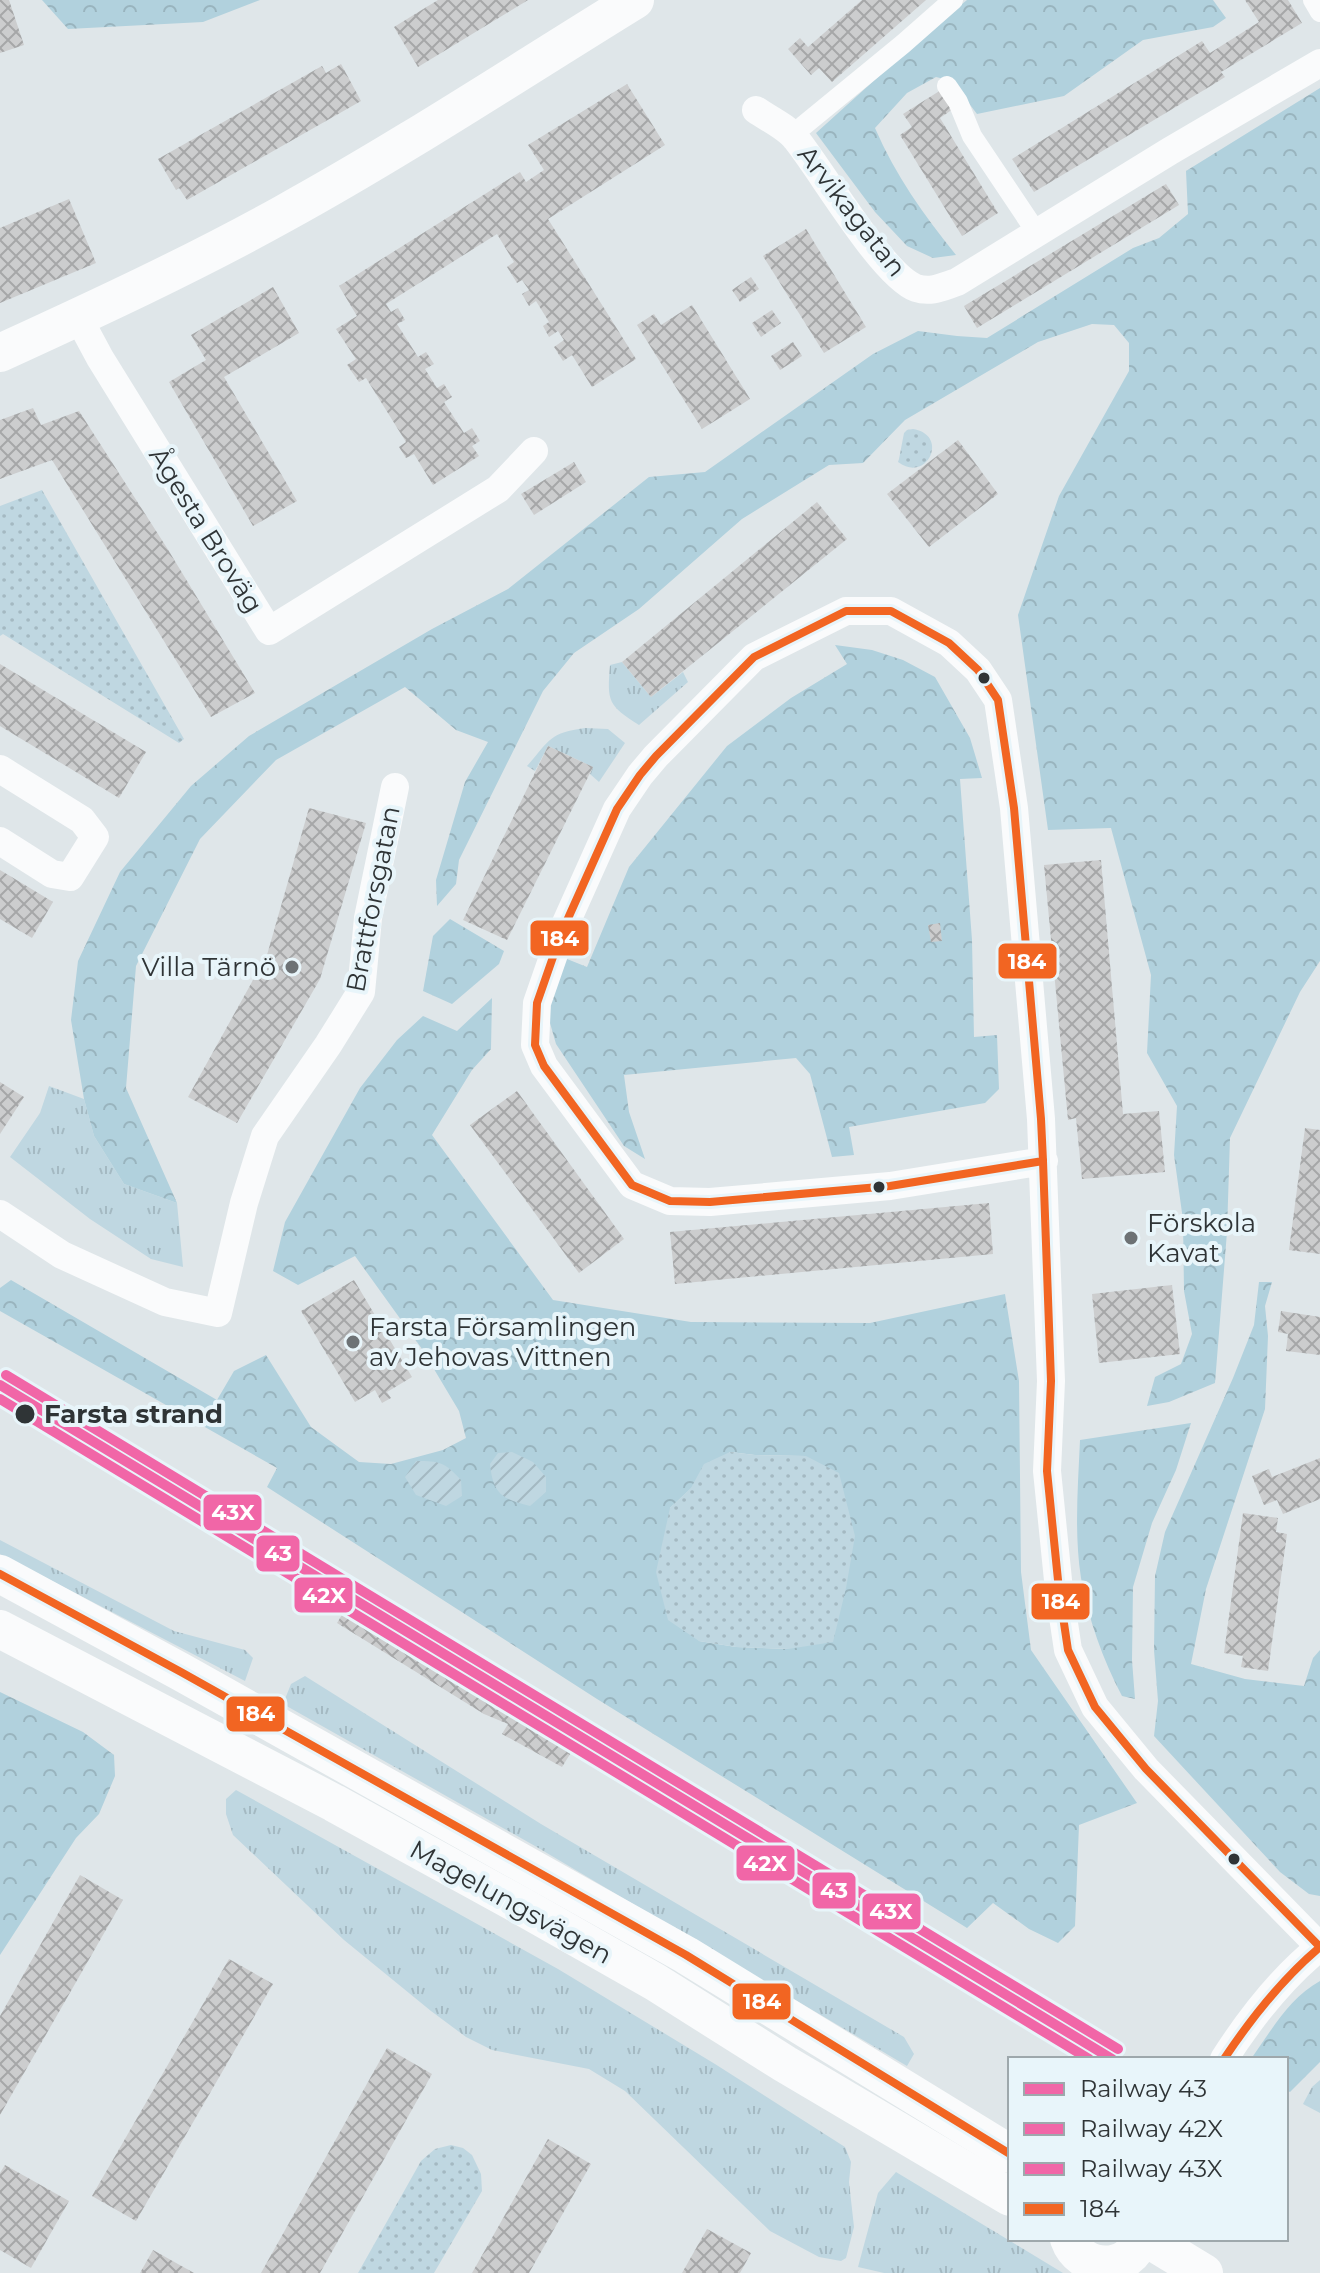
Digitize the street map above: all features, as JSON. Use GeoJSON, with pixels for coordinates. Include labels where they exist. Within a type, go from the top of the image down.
{"type":"FeatureCollection","features":[{"type":"Feature","properties":{"kind":"main road"},"geometry":{"type":"LineString","coordinates":[[0,353],[164,276],[284,213],[635,0]]}},
{"type":"Feature","properties":{"kind":"main road","name":"Magelungsvägen"},"geometry":{"type":"LineString","coordinates":[[0,1574],[686,1955],[1008,2153]]}},
{"type":"Feature","properties":{"kind":"main road","name":"Magelungsvägen"},"geometry":{"type":"LineString","coordinates":[[0,1629],[334,1803],[523,1907],[655,1982],[785,2064],[1008,2196]]}},
{"type":"Feature","properties":{"kind":"main road"},"geometry":{"type":"LineString","coordinates":[[1070,2241],[1073,2251],[1088,2264],[1108,2268],[1140,2253],[1204,2273]]}},
{"type":"Feature","properties":{"kind":"street","name":"Arvikagatan"},"geometry":{"type":"LineString","coordinates":[[803,126],[953,0]]}},
{"type":"Feature","properties":{"kind":"street"},"geometry":{"type":"LineString","coordinates":[[1313,0],[1320,12]]}},
{"type":"Feature","properties":{"kind":"street","name":"Arvikagatan"},"geometry":{"type":"LineString","coordinates":[[756,110],[794,136],[898,277],[914,287],[932,291],[957,282],[1320,63]]}},
{"type":"Feature","properties":{"kind":"street"},"geometry":{"type":"LineString","coordinates":[[947,86],[958,102],[972,136],[1037,233]]}},
{"type":"Feature","properties":{"kind":"street","name":"Ågesta Broväg"},"geometry":{"type":"LineString","coordinates":[[78,317],[100,358],[269,631],[498,489],[534,451]]}},
{"type":"Feature","properties":{"kind":"street"},"geometry":{"type":"LineString","coordinates":[[1044,1161],[890,1186],[710,1202],[670,1201],[632,1185],[544,1066],[535,1045],[537,1003],[561,934],[617,809],[640,775],[754,657],[846,611],[891,611],[921,626],[949,643],[978,670],[998,700],[1014,808],[1044,1161],[1051,1381],[1047,1471],[1068,1650],[1095,1707],[1146,1769],[1320,1947],[1283,1979],[1225,2057]]}},
{"type":"Feature","properties":{"kind":"street"},"geometry":{"type":"LineString","coordinates":[[0,769],[82,820],[95,837],[70,877],[52,874],[0,841]]}},
{"type":"Feature","properties":{"kind":"street","name":"Brattforsgatan"},"geometry":{"type":"LineString","coordinates":[[0,1214],[62,1255],[165,1302],[218,1313],[244,1203],[265,1136],[361,992],[368,918],[395,787]]}},
{"type":"Feature","properties":{"kind":"green space"},"geometry":{"type":"Polygon","coordinates":[[[42,0],[260,0],[203,22],[68,29],[42,0]]]}},
{"type":"Feature","properties":{"kind":"green space"},"geometry":{"type":"Polygon","coordinates":[[[967,0],[1213,0],[1226,18],[1213,27],[1143,40],[1064,96],[977,114],[952,81],[936,77],[907,93],[875,128],[911,194],[956,255],[933,258],[907,246],[875,212],[816,133],[967,0]]]}},
{"type":"Feature","properties":{"kind":"green space"},"geometry":{"type":"Polygon","coordinates":[[[1320,88],[1320,961],[1300,992],[1230,1138],[1227,1232],[1215,1383],[1169,1402],[1147,1406],[1155,1377],[1181,1364],[1192,1334],[1184,1291],[1183,1220],[1174,1155],[1177,1106],[1147,1053],[1151,975],[1111,828],[1048,830],[1018,615],[1059,496],[1129,371],[1129,343],[1114,325],[1092,324],[1038,342],[905,420],[863,463],[829,465],[742,519],[639,609],[574,653],[543,691],[459,860],[456,884],[437,906],[436,880],[465,782],[488,742],[456,730],[405,687],[276,760],[200,839],[136,966],[126,1088],[177,1203],[124,1184],[94,1136],[84,1099],[71,1020],[78,961],[120,872],[191,786],[249,736],[432,629],[508,589],[649,477],[705,472],[873,354],[918,331],[987,338],[1133,248],[1159,238],[1188,214],[1186,171],[1320,88]]]}},
{"type":"Feature","properties":{"kind":"green space"},"geometry":{"type":"Polygon","coordinates":[[[913,429],[924,433],[932,448],[925,463],[908,467],[898,462],[904,433],[913,429]]]}},
{"type":"Feature","properties":{"kind":"green space"},"geometry":{"type":"Polygon","coordinates":[[[42,490],[184,739],[179,743],[3,634],[0,636],[0,506],[42,490]]]}},
{"type":"Feature","properties":{"kind":"green space"},"geometry":{"type":"Polygon","coordinates":[[[835,645],[872,650],[903,660],[935,677],[970,738],[982,778],[960,779],[972,940],[974,1037],[997,1035],[999,1089],[985,1103],[849,1127],[854,1155],[832,1157],[810,1074],[796,1058],[624,1075],[629,1112],[645,1159],[624,1146],[556,1044],[546,1009],[562,957],[587,967],[629,867],[727,746],[791,698],[847,664],[835,645]]]}},
{"type":"Feature","properties":{"kind":"green space"},"geometry":{"type":"Polygon","coordinates":[[[622,662],[651,697],[683,672],[688,682],[639,725],[615,707],[610,695],[610,665],[622,662]]]}},
{"type":"Feature","properties":{"kind":"green space"},"geometry":{"type":"Polygon","coordinates":[[[585,728],[608,729],[625,743],[599,782],[590,774],[593,767],[548,746],[535,771],[527,766],[557,735],[585,728]]]}},
{"type":"Feature","properties":{"kind":"green space"},"geometry":{"type":"Polygon","coordinates":[[[450,919],[504,951],[499,964],[452,1004],[423,991],[433,936],[450,919]]]}},
{"type":"Feature","properties":{"kind":"green space"},"geometry":{"type":"Polygon","coordinates":[[[492,998],[491,1049],[472,1070],[432,1135],[553,1300],[691,1322],[870,1323],[1005,1294],[1019,1381],[1021,1572],[1031,1650],[1137,1803],[1079,1825],[1075,1926],[1058,1943],[1029,1929],[993,1903],[967,1928],[597,1699],[267,1487],[277,1468],[0,1311],[0,1288],[11,1280],[217,1400],[234,1371],[266,1355],[311,1427],[359,1462],[391,1464],[443,1450],[466,1438],[459,1411],[422,1349],[355,1256],[298,1285],[273,1271],[285,1222],[360,1088],[397,1040],[423,1016],[457,1031],[492,998]],[[730,1452],[670,1508],[699,1641],[736,1647],[788,1649],[806,1456],[730,1452]]]}},
{"type":"Feature","properties":{"kind":"green space"},"geometry":{"type":"Polygon","coordinates":[[[49,1086],[84,1099],[94,1136],[124,1184],[177,1203],[183,1267],[151,1259],[90,1219],[10,1157],[40,1113],[49,1086]]]}},
{"type":"Feature","properties":{"kind":"green space"},"geometry":{"type":"Polygon","coordinates":[[[1259,1282],[1272,1282],[1265,1306],[1268,1336],[1265,1409],[1206,1589],[1191,1664],[1245,1679],[1304,1686],[1313,1658],[1320,1650],[1320,1896],[1309,1894],[1280,1872],[1154,1736],[1158,1701],[1154,1650],[1155,1576],[1165,1532],[1254,1325],[1259,1282]]]}},
{"type":"Feature","properties":{"kind":"green space"},"geometry":{"type":"Polygon","coordinates":[[[1191,1423],[1176,1470],[1152,1523],[1133,1587],[1135,1699],[1122,1696],[1115,1682],[1097,1638],[1084,1593],[1077,1527],[1080,1440],[1191,1423]]]}},
{"type":"Feature","properties":{"kind":"green space"},"geometry":{"type":"Polygon","coordinates":[[[512,1452],[533,1462],[546,1477],[546,1492],[530,1506],[506,1498],[494,1482],[490,1464],[498,1453],[512,1452]]]}},
{"type":"Feature","properties":{"kind":"green space"},"geometry":{"type":"Polygon","coordinates":[[[730,1452],[806,1456],[839,1473],[855,1536],[833,1642],[788,1649],[736,1647],[699,1641],[668,1620],[656,1572],[670,1508],[691,1488],[704,1464],[730,1452]]]}},
{"type":"Feature","properties":{"kind":"green space"},"geometry":{"type":"Polygon","coordinates":[[[416,1461],[436,1462],[450,1469],[461,1480],[462,1496],[446,1506],[416,1495],[405,1477],[416,1461]]]}},
{"type":"Feature","properties":{"kind":"green space"},"geometry":{"type":"Polygon","coordinates":[[[0,1540],[174,1631],[245,1650],[253,1658],[245,1681],[0,1554],[0,1540]]]}},
{"type":"Feature","properties":{"kind":"green space"},"geometry":{"type":"Polygon","coordinates":[[[305,1676],[541,1824],[904,2037],[914,2054],[907,2066],[535,1846],[283,1704],[291,1684],[305,1676]]]}},
{"type":"Feature","properties":{"kind":"green space"},"geometry":{"type":"Polygon","coordinates":[[[0,1692],[83,1732],[114,1755],[115,1776],[99,1814],[76,1838],[0,1955],[0,1692]]]}},
{"type":"Feature","properties":{"kind":"green space"},"geometry":{"type":"Polygon","coordinates":[[[236,1790],[558,1969],[845,2147],[851,2162],[849,2182],[854,2227],[846,2258],[841,2261],[819,2257],[770,2231],[625,2091],[589,2069],[492,2050],[466,2037],[431,2011],[344,1940],[233,1835],[226,1814],[226,1799],[236,1790]]]}},
{"type":"Feature","properties":{"kind":"green space"},"geometry":{"type":"Polygon","coordinates":[[[1320,1981],[1320,2062],[1290,2092],[1288,2057],[1252,2057],[1273,2026],[1309,1988],[1320,1981]]]}},
{"type":"Feature","properties":{"kind":"green space"},"geometry":{"type":"Polygon","coordinates":[[[1320,2080],[1320,2113],[1303,2104],[1312,2087],[1320,2080]]]}},
{"type":"Feature","properties":{"kind":"green space"},"geometry":{"type":"Polygon","coordinates":[[[451,2145],[463,2148],[472,2155],[481,2174],[482,2191],[434,2273],[358,2273],[421,2161],[435,2149],[451,2145]]]}},
{"type":"Feature","properties":{"kind":"green space"},"geometry":{"type":"Polygon","coordinates":[[[896,2172],[1063,2273],[884,2273],[858,2267],[878,2193],[896,2172]]]}},
{"type":"Feature","properties":{"kind":"building"},"geometry":{"type":"Polygon","coordinates":[[[0,0],[9,0],[24,45],[0,53],[0,0]]]}},
{"type":"Feature","properties":{"kind":"building"},"geometry":{"type":"Polygon","coordinates":[[[438,0],[528,0],[418,67],[394,27],[438,0]]]}},
{"type":"Feature","properties":{"kind":"building"},"geometry":{"type":"Polygon","coordinates":[[[862,0],[926,0],[832,82],[819,68],[811,75],[788,49],[800,38],[808,47],[862,0]]]}},
{"type":"Feature","properties":{"kind":"building"},"geometry":{"type":"Polygon","coordinates":[[[1245,0],[1288,0],[1302,23],[1221,72],[1225,77],[1214,84],[1034,192],[1012,159],[1202,41],[1210,53],[1259,22],[1245,0]]]}},
{"type":"Feature","properties":{"kind":"building"},"geometry":{"type":"Polygon","coordinates":[[[341,64],[361,101],[187,200],[179,188],[176,190],[158,159],[322,66],[326,73],[341,64]]]}},
{"type":"Feature","properties":{"kind":"building"},"geometry":{"type":"Polygon","coordinates":[[[627,84],[665,145],[548,219],[636,359],[592,387],[572,355],[563,361],[554,347],[564,340],[558,331],[549,337],[543,326],[549,322],[536,301],[529,306],[522,294],[529,290],[522,280],[517,283],[507,267],[514,262],[497,234],[386,304],[391,312],[398,308],[405,320],[397,324],[418,357],[426,352],[434,364],[425,369],[437,388],[444,384],[452,397],[444,402],[464,433],[472,428],[480,441],[472,446],[479,456],[433,485],[414,454],[406,458],[399,447],[406,442],[366,378],[359,382],[347,365],[356,359],[336,329],[357,316],[339,286],[520,172],[526,182],[544,170],[528,145],[627,84]]]}},
{"type":"Feature","properties":{"kind":"building"},"geometry":{"type":"Polygon","coordinates":[[[941,90],[953,109],[940,118],[998,213],[962,236],[900,135],[912,127],[903,114],[941,90]]]}},
{"type":"Feature","properties":{"kind":"building"},"geometry":{"type":"Polygon","coordinates":[[[1166,184],[1179,205],[977,328],[964,306],[1166,184]]]}},
{"type":"Feature","properties":{"kind":"building"},"geometry":{"type":"Polygon","coordinates":[[[69,199],[96,263],[0,303],[0,228],[69,199]]]}},
{"type":"Feature","properties":{"kind":"building"},"geometry":{"type":"Polygon","coordinates":[[[806,229],[866,327],[824,353],[763,256],[806,229]]]}},
{"type":"Feature","properties":{"kind":"building"},"geometry":{"type":"Polygon","coordinates":[[[751,277],[759,289],[740,302],[732,290],[751,277]]]}},
{"type":"Feature","properties":{"kind":"building"},"geometry":{"type":"Polygon","coordinates":[[[273,287],[299,333],[224,377],[297,501],[253,526],[169,382],[206,360],[191,335],[273,287]]]}},
{"type":"Feature","properties":{"kind":"building"},"geometry":{"type":"Polygon","coordinates":[[[692,305],[750,399],[702,429],[637,325],[654,314],[661,325],[692,305]]]}},
{"type":"Feature","properties":{"kind":"building"},"geometry":{"type":"Polygon","coordinates":[[[772,310],[781,323],[761,337],[752,323],[772,310]]]}},
{"type":"Feature","properties":{"kind":"building"},"geometry":{"type":"Polygon","coordinates":[[[793,342],[802,356],[780,370],[771,356],[793,342]]]}},
{"type":"Feature","properties":{"kind":"building"},"geometry":{"type":"Polygon","coordinates":[[[33,408],[41,425],[79,411],[255,693],[211,717],[52,460],[0,479],[0,420],[33,408]]]}},
{"type":"Feature","properties":{"kind":"building"},"geometry":{"type":"Polygon","coordinates":[[[958,440],[998,494],[929,547],[887,494],[958,440]]]}},
{"type":"Feature","properties":{"kind":"building"},"geometry":{"type":"Polygon","coordinates":[[[574,462],[586,482],[534,515],[521,494],[574,462]]]}},
{"type":"Feature","properties":{"kind":"building"},"geometry":{"type":"Polygon","coordinates":[[[817,502],[847,539],[651,697],[622,662],[817,502]]]}},
{"type":"Feature","properties":{"kind":"building"},"geometry":{"type":"Polygon","coordinates":[[[0,664],[146,752],[119,798],[0,726],[0,664]]]}},
{"type":"Feature","properties":{"kind":"building"},"geometry":{"type":"Polygon","coordinates":[[[548,746],[593,767],[507,940],[463,920],[548,746]]]}},
{"type":"Feature","properties":{"kind":"building","name":"Villa Tärnö"},"geometry":{"type":"Polygon","coordinates":[[[309,808],[366,823],[320,979],[237,1123],[188,1097],[267,955],[309,808]]]}},
{"type":"Feature","properties":{"kind":"building"},"geometry":{"type":"Polygon","coordinates":[[[1101,860],[1123,1114],[1159,1111],[1165,1172],[1082,1179],[1076,1118],[1068,1120],[1044,865],[1101,860]]]}},
{"type":"Feature","properties":{"kind":"building"},"geometry":{"type":"Polygon","coordinates":[[[0,870],[53,902],[32,938],[0,919],[0,870]]]}},
{"type":"Feature","properties":{"kind":"building"},"geometry":{"type":"Polygon","coordinates":[[[940,923],[942,941],[931,942],[928,925],[940,923]]]}},
{"type":"Feature","properties":{"kind":"building"},"geometry":{"type":"Polygon","coordinates":[[[0,1082],[24,1097],[0,1134],[0,1082]]]}},
{"type":"Feature","properties":{"kind":"building"},"geometry":{"type":"Polygon","coordinates":[[[517,1091],[624,1239],[579,1273],[470,1125],[517,1091]]]}},
{"type":"Feature","properties":{"kind":"building"},"geometry":{"type":"Polygon","coordinates":[[[1305,1128],[1320,1130],[1320,1254],[1289,1250],[1305,1128]]]}},
{"type":"Feature","properties":{"kind":"building"},"geometry":{"type":"Polygon","coordinates":[[[989,1203],[993,1254],[675,1284],[670,1232],[989,1203]]]}},
{"type":"Feature","properties":{"kind":"building"},"geometry":{"type":"Polygon","coordinates":[[[354,1280],[412,1377],[387,1392],[391,1398],[382,1403],[375,1390],[355,1402],[301,1311],[354,1280]]]}},
{"type":"Feature","properties":{"kind":"building"},"geometry":{"type":"Polygon","coordinates":[[[1172,1285],[1180,1354],[1099,1363],[1092,1294],[1172,1285]]]}},
{"type":"Feature","properties":{"kind":"building"},"geometry":{"type":"Polygon","coordinates":[[[1281,1311],[1320,1317],[1320,1355],[1286,1351],[1288,1334],[1278,1332],[1281,1311]]]}},
{"type":"Feature","properties":{"kind":"building"},"geometry":{"type":"Polygon","coordinates":[[[1320,1458],[1320,1499],[1283,1514],[1277,1500],[1264,1505],[1252,1476],[1269,1469],[1272,1477],[1320,1458]]]}},
{"type":"Feature","properties":{"kind":"building"},"geometry":{"type":"Polygon","coordinates":[[[1243,1513],[1278,1518],[1276,1532],[1287,1534],[1268,1671],[1241,1667],[1243,1656],[1224,1653],[1243,1513]]]}},
{"type":"Feature","properties":{"kind":"building"},"geometry":{"type":"Polygon","coordinates":[[[343,1613],[473,1691],[514,1713],[518,1706],[577,1743],[562,1767],[502,1734],[508,1724],[484,1714],[337,1623],[343,1613]]]}},
{"type":"Feature","properties":{"kind":"building"},"geometry":{"type":"Polygon","coordinates":[[[80,1875],[123,1900],[0,2115],[0,2016],[80,1875]]]}},
{"type":"Feature","properties":{"kind":"building"},"geometry":{"type":"Polygon","coordinates":[[[229,1959],[273,1984],[136,2221],[92,2196],[229,1959]]]}},
{"type":"Feature","properties":{"kind":"building"},"geometry":{"type":"Polygon","coordinates":[[[387,2048],[432,2074],[320,2273],[261,2273],[387,2048]]]}},
{"type":"Feature","properties":{"kind":"building"},"geometry":{"type":"Polygon","coordinates":[[[548,2139],[591,2164],[529,2273],[472,2273],[548,2139]]]}},
{"type":"Feature","properties":{"kind":"building"},"geometry":{"type":"Polygon","coordinates":[[[5,2165],[69,2201],[31,2268],[0,2250],[0,2173],[5,2165]]]}},
{"type":"Feature","properties":{"kind":"building"},"geometry":{"type":"Polygon","coordinates":[[[707,2229],[751,2253],[740,2273],[682,2273],[707,2229]]]}},
{"type":"Feature","properties":{"kind":"building"},"geometry":{"type":"Polygon","coordinates":[[[153,2250],[194,2273],[140,2273],[153,2250]]]}},
{"type":"Feature","properties":{"kind":"rail line","name":"43X"},"geometry":{"type":"LineString","coordinates":[[6,1375],[1118,2049]]}},
{"type":"Feature","properties":{"kind":"rail line","name":"43"},"geometry":{"type":"LineString","coordinates":[[0,1385],[1109,2057]]}},
{"type":"Feature","properties":{"kind":"rail line","name":"42X"},"geometry":{"type":"LineString","coordinates":[[0,1399],[1086,2057]]}},
{"type":"Feature","properties":{"kind":"transit line","name":"184"},"geometry":{"type":"LineString","coordinates":[[846,611],[891,611],[949,643],[978,670],[998,700],[1014,808],[1043,1161],[890,1186],[710,1202],[670,1201],[632,1185],[544,1066],[535,1045],[537,1003],[561,934],[617,809],[640,775],[754,657],[846,611]]}},
{"type":"Feature","properties":{"kind":"transit line","name":"184"},"geometry":{"type":"LineString","coordinates":[[1043,1161],[1051,1381],[1047,1471],[1068,1650],[1095,1707],[1146,1769],[1320,1947]]}},
{"type":"Feature","properties":{"kind":"transit line","name":"184"},"geometry":{"type":"LineString","coordinates":[[0,1574],[686,1955],[1008,2153]]}},
{"type":"Feature","properties":{"kind":"transit line","name":"184"},"geometry":{"type":"LineString","coordinates":[[1225,2057],[1268,1999],[1320,1947]]}},
{"type":"Feature","properties":{"kind":"place","name":"Villa Tärnö"},"geometry":{"type":"Point","coordinates":[292,967]}},
{"type":"Feature","properties":{"kind":"place","name":"Förskola Kavat"},"geometry":{"type":"Point","coordinates":[1131,1238]}},
{"type":"Feature","properties":{"kind":"place","name":"Farsta Församlingen av Jehovas Vittnen"},"geometry":{"type":"Point","coordinates":[353,1342]}},
{"type":"Feature","properties":{"kind":"place","name":"Farsta strand"},"geometry":{"type":"Point","coordinates":[25,1414]}}]}
